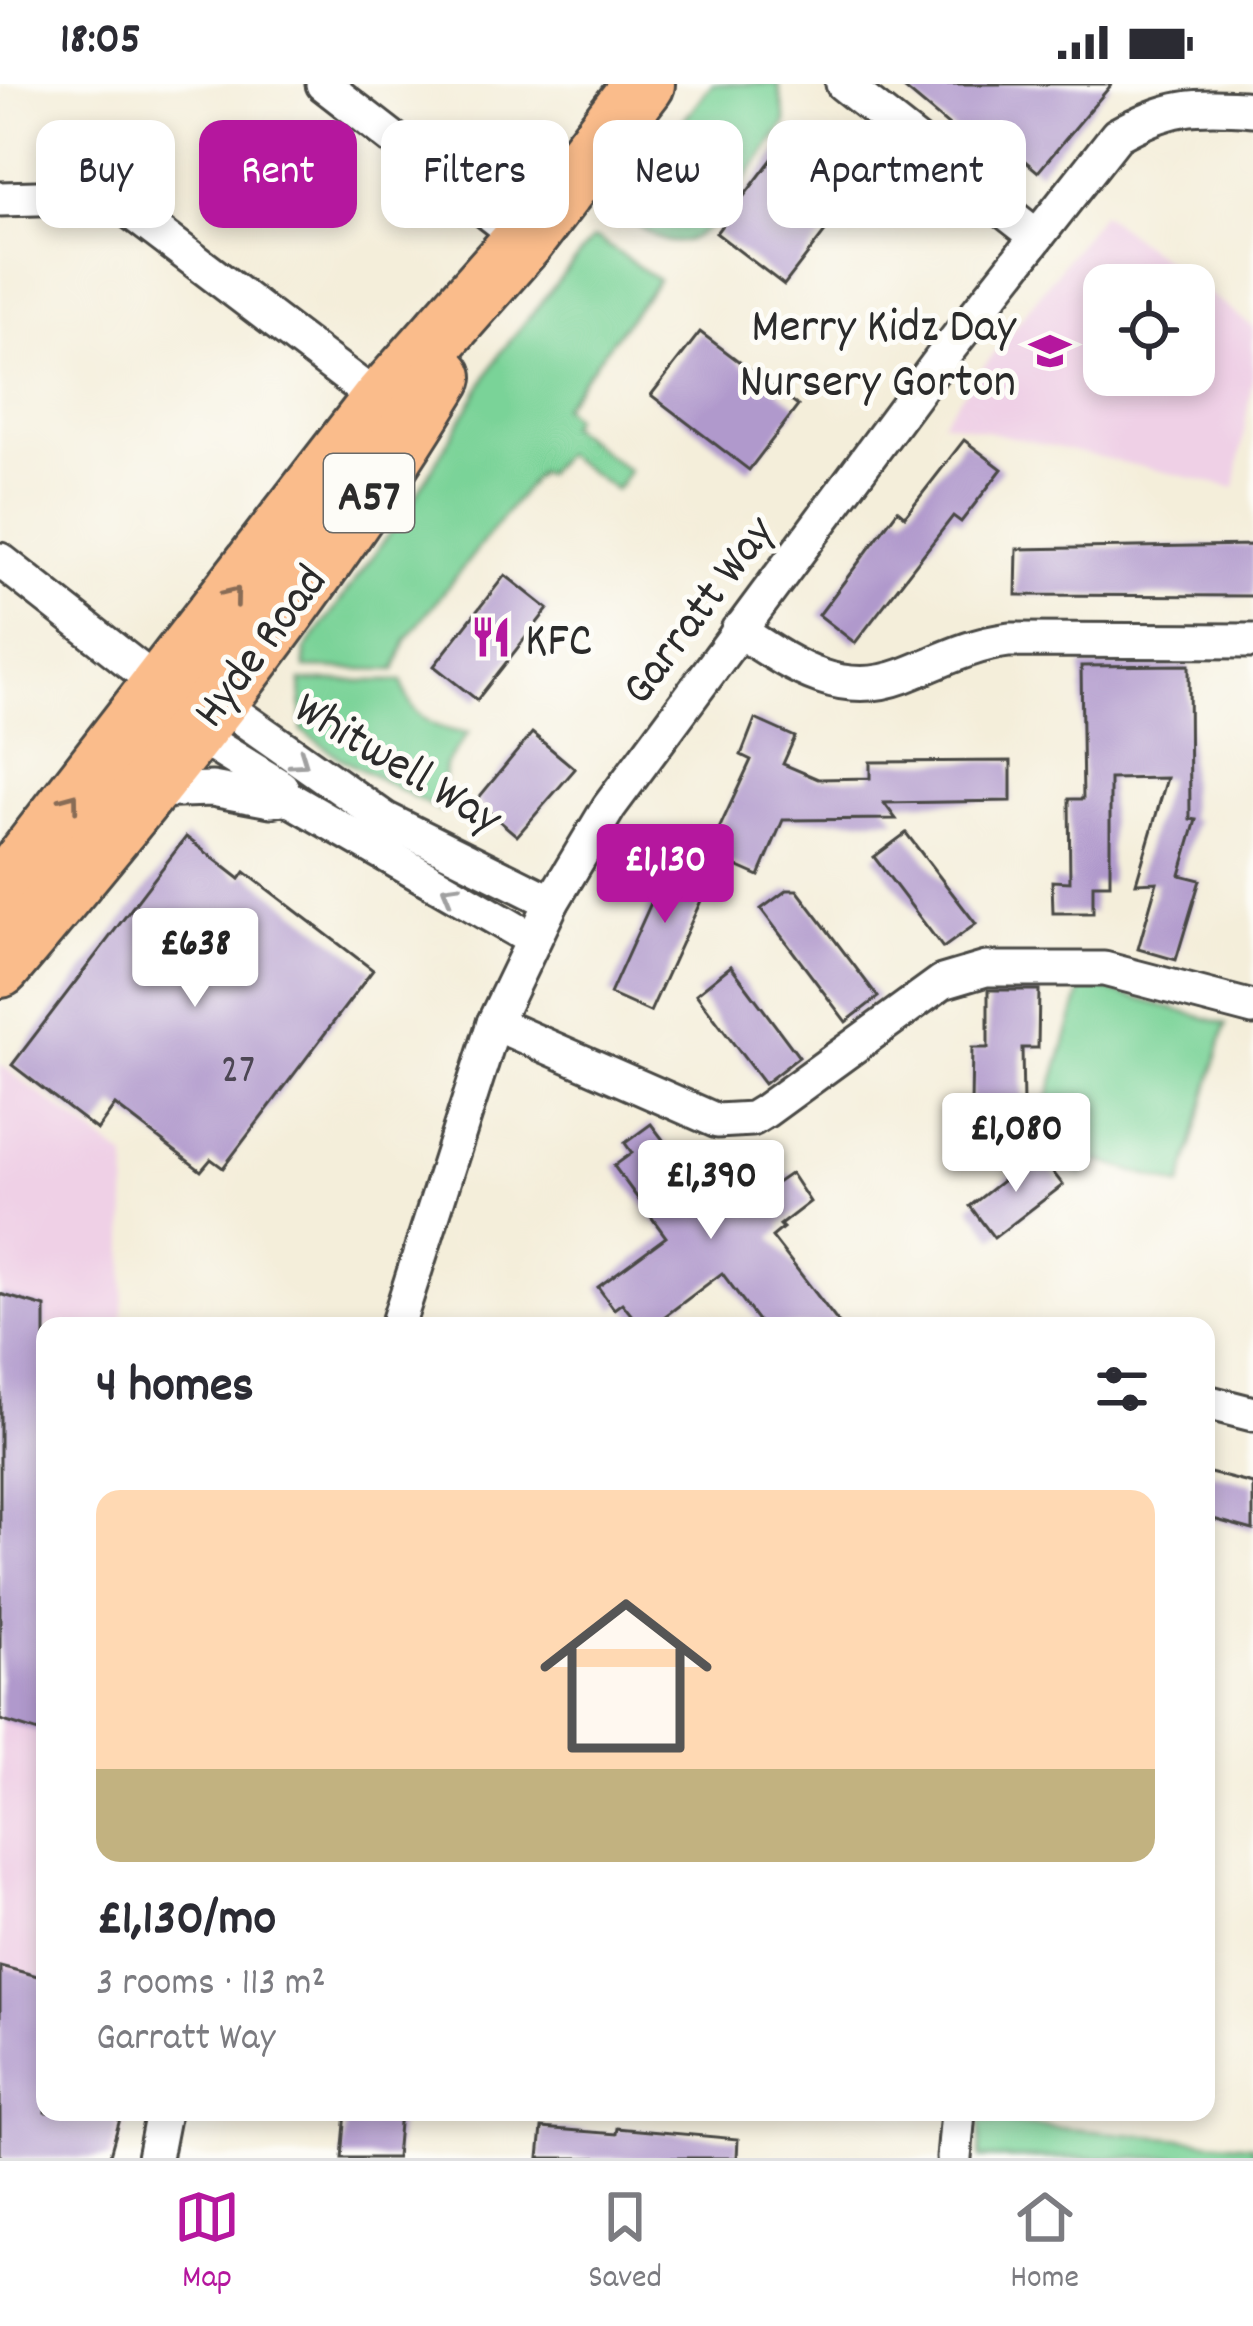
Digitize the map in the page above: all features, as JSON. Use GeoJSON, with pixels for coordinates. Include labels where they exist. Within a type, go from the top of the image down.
{"type":"FeatureCollection","features":[{"type":"Feature","properties":{"kind":"highway","name":"Hyde Road"},"geometry":{"type":"LineString","coordinates":[[0,967],[149,791],[189,706],[381,402],[524,239],[644,84]]}},
{"type":"Feature","properties":{"kind":"highway","name":"Hyde Road"},"geometry":{"type":"LineString","coordinates":[[0,894],[189,706],[387,469],[524,239]]}},
{"type":"Feature","properties":{"kind":"street"},"geometry":{"type":"LineString","coordinates":[[322,84],[524,239]]}},
{"type":"Feature","properties":{"kind":"street"},"geometry":{"type":"LineString","coordinates":[[843,84],[1035,235]]}},
{"type":"Feature","properties":{"kind":"street","name":"Garratt Way"},"geometry":{"type":"LineString","coordinates":[[401,1317],[494,1023],[532,939],[608,807],[1035,235],[1117,135],[1149,117],[1187,105],[1253,109]]}},
{"type":"Feature","properties":{"kind":"street"},"geometry":{"type":"LineString","coordinates":[[0,199],[110,196],[381,402]]}},
{"type":"Feature","properties":{"kind":"street"},"geometry":{"type":"LineString","coordinates":[[0,560],[189,706]]}},
{"type":"Feature","properties":{"kind":"street"},"geometry":{"type":"LineString","coordinates":[[738,629],[805,673],[836,682],[876,684],[975,644],[1009,640],[1253,640]]}},
{"type":"Feature","properties":{"kind":"street","name":"Whitwell Way"},"geometry":{"type":"LineString","coordinates":[[189,706],[286,797],[532,939]]}},
{"type":"Feature","properties":{"kind":"street","name":"Whitwell Way"},"geometry":{"type":"LineString","coordinates":[[189,706],[386,819],[552,902]]}},
{"type":"Feature","properties":{"kind":"street","name":"Whitwell Way"},"geometry":{"type":"LineString","coordinates":[[149,791],[212,790],[272,800],[286,797]]}},
{"type":"Feature","properties":{"kind":"street"},"geometry":{"type":"LineString","coordinates":[[494,1023],[717,1121],[735,1121],[765,1112],[942,982],[972,970],[1120,971],[1253,1008]]}},
{"type":"Feature","properties":{"kind":"street"},"geometry":{"type":"LineString","coordinates":[[1215,1404],[1253,1414]]}},
{"type":"Feature","properties":{"kind":"street"},"geometry":{"type":"LineString","coordinates":[[154,2158],[161,2121]]}},
{"type":"Feature","properties":{"kind":"street"},"geometry":{"type":"LineString","coordinates":[[954,2158],[957,2121]]}},
{"type":"Feature","properties":{"kind":"shaded area","name":"Merry Kidz Day Nursery Gorton"},"geometry":{"type":"Polygon","coordinates":[[[1102,213],[1170,264],[1083,264],[1083,396],[1215,396],[1215,298],[1253,327],[1253,376],[1235,488],[942,421],[1102,213]]]}},
{"type":"Feature","properties":{"kind":"shaded area"},"geometry":{"type":"Polygon","coordinates":[[[0,1064],[127,1159],[123,1317],[36,1317],[36,2121],[127,2121],[116,2158],[0,2158],[0,1064]]]}},
{"type":"Feature","properties":{"kind":"green space"},"geometry":{"type":"Polygon","coordinates":[[[712,84],[778,84],[785,120],[767,120],[767,149],[743,182],[743,120],[684,120],[712,84]]]}},
{"type":"Feature","properties":{"kind":"green space"},"geometry":{"type":"Polygon","coordinates":[[[642,228],[708,228],[684,241],[661,239],[642,228]]]}},
{"type":"Feature","properties":{"kind":"green space"},"geometry":{"type":"Polygon","coordinates":[[[592,239],[658,280],[562,407],[573,418],[568,426],[629,471],[616,490],[563,454],[545,475],[538,472],[406,640],[395,670],[305,668],[305,650],[413,501],[501,352],[592,239]]]}},
{"type":"Feature","properties":{"kind":"green space"},"geometry":{"type":"Polygon","coordinates":[[[301,681],[402,681],[411,704],[425,719],[444,729],[468,733],[445,765],[441,811],[345,761],[302,731],[301,681]]]}},
{"type":"Feature","properties":{"kind":"green space"},"geometry":{"type":"Polygon","coordinates":[[[1083,983],[1226,1024],[1181,1186],[1099,1161],[1081,1176],[1040,1125],[1083,983]]]}},
{"type":"Feature","properties":{"kind":"green space"},"geometry":{"type":"Polygon","coordinates":[[[980,2121],[1253,2145],[1253,2158],[980,2158],[980,2121]]]}},
{"type":"Feature","properties":{"kind":"building"},"geometry":{"type":"Polygon","coordinates":[[[899,84],[1112,84],[1038,172],[1026,162],[1026,120],[942,120],[899,84]]]}},
{"type":"Feature","properties":{"kind":"building"},"geometry":{"type":"Polygon","coordinates":[[[767,166],[767,228],[828,228],[784,285],[716,233],[720,228],[743,228],[743,197],[767,166]]]}},
{"type":"Feature","properties":{"kind":"building"},"geometry":{"type":"Polygon","coordinates":[[[700,332],[798,406],[749,470],[651,395],[700,332]]]}},
{"type":"Feature","properties":{"kind":"building"},"geometry":{"type":"Polygon","coordinates":[[[964,440],[1002,469],[961,522],[953,516],[855,643],[819,615],[898,510],[905,516],[964,440]]]}},
{"type":"Feature","properties":{"kind":"building"},"geometry":{"type":"Polygon","coordinates":[[[1253,545],[1253,596],[1016,595],[1017,549],[1253,545]]]}},
{"type":"Feature","properties":{"kind":"building","name":"KFC"},"geometry":{"type":"Polygon","coordinates":[[[505,575],[548,609],[477,700],[434,666],[505,575]]]}},
{"type":"Feature","properties":{"kind":"building"},"geometry":{"type":"Polygon","coordinates":[[[1189,665],[1190,819],[1196,820],[1180,875],[1200,880],[1176,960],[1138,949],[1157,882],[1136,883],[1167,778],[1110,779],[1110,884],[1093,884],[1093,913],[1053,913],[1052,881],[1070,882],[1069,799],[1083,799],[1081,666],[1189,665]]]}},
{"type":"Feature","properties":{"kind":"building"},"geometry":{"type":"Polygon","coordinates":[[[755,719],[795,737],[783,764],[818,779],[870,778],[870,762],[1011,761],[1011,801],[884,803],[896,819],[783,820],[759,876],[725,861],[712,844],[751,760],[741,755],[755,719]]]}},
{"type":"Feature","properties":{"kind":"building"},"geometry":{"type":"Polygon","coordinates":[[[532,733],[575,769],[517,836],[476,801],[532,733]]]}},
{"type":"Feature","properties":{"kind":"building"},"geometry":{"type":"Polygon","coordinates":[[[906,833],[976,924],[943,948],[874,857],[906,833]]]}},
{"type":"Feature","properties":{"kind":"building"},"geometry":{"type":"Polygon","coordinates":[[[186,837],[240,879],[245,872],[373,970],[223,1168],[211,1159],[201,1171],[115,1105],[97,1130],[12,1065],[186,837]]]}},
{"type":"Feature","properties":{"kind":"building"},"geometry":{"type":"Polygon","coordinates":[[[679,841],[720,859],[650,1012],[610,994],[679,841]]]}},
{"type":"Feature","properties":{"kind":"building"},"geometry":{"type":"Polygon","coordinates":[[[787,890],[797,890],[878,997],[846,1022],[761,909],[787,890]]]}},
{"type":"Feature","properties":{"kind":"building"},"geometry":{"type":"Polygon","coordinates":[[[731,966],[799,1057],[764,1084],[696,994],[731,966]]]}},
{"type":"Feature","properties":{"kind":"building"},"geometry":{"type":"Polygon","coordinates":[[[988,990],[1039,990],[1038,1048],[1022,1048],[1023,1104],[971,1105],[972,1048],[988,1048],[988,990]]]}},
{"type":"Feature","properties":{"kind":"building"},"geometry":{"type":"Polygon","coordinates":[[[651,1124],[692,1178],[741,1173],[758,1196],[791,1173],[810,1202],[772,1237],[834,1317],[755,1317],[722,1273],[664,1317],[633,1317],[622,1303],[614,1309],[598,1287],[666,1237],[614,1166],[632,1153],[625,1143],[651,1124]]]}},
{"type":"Feature","properties":{"kind":"building"},"geometry":{"type":"Polygon","coordinates":[[[1038,1153],[1063,1185],[994,1238],[970,1206],[1038,1153]]]}},
{"type":"Feature","properties":{"kind":"building"},"geometry":{"type":"Polygon","coordinates":[[[0,1294],[45,1307],[45,1317],[36,1317],[36,1731],[0,1720],[0,1294]]]}},
{"type":"Feature","properties":{"kind":"building"},"geometry":{"type":"Polygon","coordinates":[[[1215,1474],[1253,1484],[1253,1530],[1215,1519],[1215,1474]]]}},
{"type":"Feature","properties":{"kind":"building"},"geometry":{"type":"Polygon","coordinates":[[[0,1966],[36,1976],[36,2121],[119,2121],[109,2158],[0,2158],[0,1966]]]}},
{"type":"Feature","properties":{"kind":"building"},"geometry":{"type":"Polygon","coordinates":[[[345,2121],[399,2121],[396,2158],[342,2158],[345,2121]]]}},
{"type":"Feature","properties":{"kind":"building"},"geometry":{"type":"Polygon","coordinates":[[[542,2128],[616,2134],[617,2128],[738,2139],[737,2158],[539,2158],[542,2128]]]}},
{"type":"Feature","properties":{"kind":"place","name":"Merry Kidz Day Nursery Gorton"},"geometry":{"type":"Point","coordinates":[1050,351]}},
{"type":"Feature","properties":{"kind":"place","name":"KFC"},"geometry":{"type":"Point","coordinates":[491,637]}}]}
